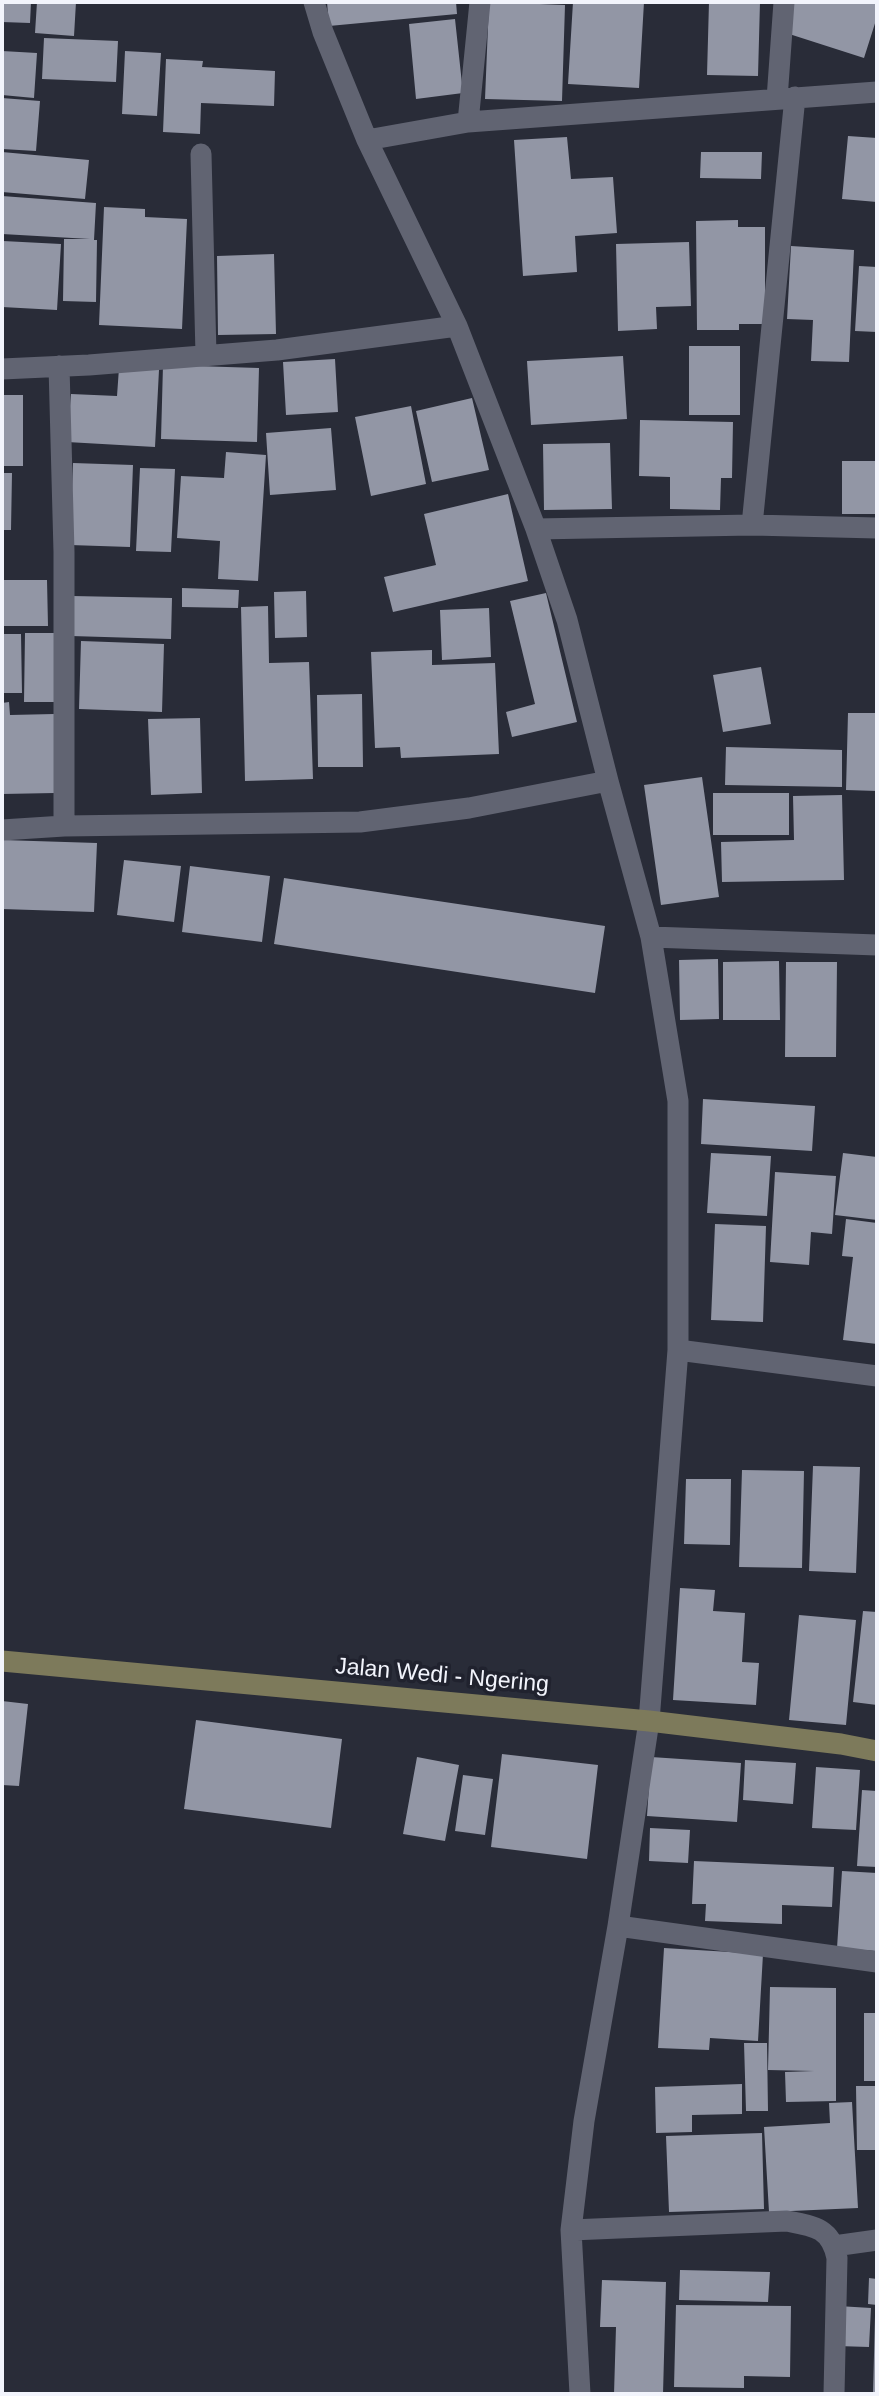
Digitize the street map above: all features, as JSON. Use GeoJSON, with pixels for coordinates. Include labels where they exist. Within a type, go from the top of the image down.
{"type":"FeatureCollection","features":[{"type":"Feature","properties":{"kind":"main road","name":"Jalan Wedi - Ngering"},"geometry":{"type":"LineString","coordinates":[[2,1661],[649,1721],[841,1744],[877,1751]]}},
{"type":"Feature","properties":{"kind":"street"},"geometry":{"type":"LineString","coordinates":[[314,2],[323,32],[367,140],[457,326],[536,529],[567,620],[651,937],[678,1101],[678,1350],[649,1721],[618,1926],[584,2121],[570,2230],[580,2394]]}},
{"type":"Feature","properties":{"kind":"street"},"geometry":{"type":"LineString","coordinates":[[468,122],[480,2]]}},
{"type":"Feature","properties":{"kind":"street"},"geometry":{"type":"LineString","coordinates":[[752,525],[786,98],[784,2]]}},
{"type":"Feature","properties":{"kind":"street"},"geometry":{"type":"LineString","coordinates":[[367,140],[468,122],[877,92]]}},
{"type":"Feature","properties":{"kind":"street"},"geometry":{"type":"LineString","coordinates":[[201,154],[205,355]]}},
{"type":"Feature","properties":{"kind":"street"},"geometry":{"type":"LineString","coordinates":[[2,369],[277,350],[457,326]]}},
{"type":"Feature","properties":{"kind":"street"},"geometry":{"type":"LineString","coordinates":[[59,366],[64,552],[64,827]]}},
{"type":"Feature","properties":{"kind":"street"},"geometry":{"type":"LineString","coordinates":[[536,529],[752,525],[877,528]]}},
{"type":"Feature","properties":{"kind":"street"},"geometry":{"type":"LineString","coordinates":[[2,830],[360,822],[469,808],[608,781]]}},
{"type":"Feature","properties":{"kind":"street"},"geometry":{"type":"LineString","coordinates":[[651,937],[877,945]]}},
{"type":"Feature","properties":{"kind":"street"},"geometry":{"type":"LineString","coordinates":[[678,1350],[877,1376]]}},
{"type":"Feature","properties":{"kind":"street"},"geometry":{"type":"LineString","coordinates":[[618,1926],[877,1962]]}},
{"type":"Feature","properties":{"kind":"street"},"geometry":{"type":"LineString","coordinates":[[570,2230],[787,2221],[815,2226],[827,2235],[834,2246],[837,2259],[834,2394]]}},
{"type":"Feature","properties":{"kind":"street"},"geometry":{"type":"LineString","coordinates":[[834,2246],[877,2240]]}},
{"type":"Feature","properties":{"kind":"building"},"geometry":{"type":"Polygon","coordinates":[[[2,2],[31,2],[30,23],[2,22],[2,2]]]}},
{"type":"Feature","properties":{"kind":"building"},"geometry":{"type":"Polygon","coordinates":[[[37,2],[76,2],[74,36],[35,33],[37,2]]]}},
{"type":"Feature","properties":{"kind":"building"},"geometry":{"type":"Polygon","coordinates":[[[327,2],[456,2],[457,14],[329,26],[327,2]]]}},
{"type":"Feature","properties":{"kind":"building"},"geometry":{"type":"Polygon","coordinates":[[[489,2],[565,5],[562,101],[485,99],[489,2]]]}},
{"type":"Feature","properties":{"kind":"building"},"geometry":{"type":"Polygon","coordinates":[[[573,2],[644,2],[639,88],[568,84],[573,2]]]}},
{"type":"Feature","properties":{"kind":"building"},"geometry":{"type":"Polygon","coordinates":[[[709,2],[760,2],[758,76],[707,75],[709,2]]]}},
{"type":"Feature","properties":{"kind":"building"},"geometry":{"type":"Polygon","coordinates":[[[793,2],[877,2],[877,17],[864,58],[783,32],[793,2]]]}},
{"type":"Feature","properties":{"kind":"building"},"geometry":{"type":"Polygon","coordinates":[[[455,19],[463,93],[416,99],[409,24],[455,19]]]}},
{"type":"Feature","properties":{"kind":"building"},"geometry":{"type":"Polygon","coordinates":[[[44,38],[118,41],[116,82],[42,79],[44,38]]]}},
{"type":"Feature","properties":{"kind":"building"},"geometry":{"type":"Polygon","coordinates":[[[2,51],[37,53],[34,98],[2,95],[2,51]]]}},
{"type":"Feature","properties":{"kind":"building"},"geometry":{"type":"Polygon","coordinates":[[[125,51],[161,53],[157,116],[122,114],[125,51]]]}},
{"type":"Feature","properties":{"kind":"building"},"geometry":{"type":"Polygon","coordinates":[[[166,59],[203,61],[202,67],[275,71],[274,106],[201,103],[200,134],[163,132],[166,59]]]}},
{"type":"Feature","properties":{"kind":"building"},"geometry":{"type":"Polygon","coordinates":[[[2,98],[40,101],[36,151],[2,149],[2,98]]]}},
{"type":"Feature","properties":{"kind":"building"},"geometry":{"type":"Polygon","coordinates":[[[848,136],[877,138],[877,202],[842,199],[848,136]]]}},
{"type":"Feature","properties":{"kind":"building"},"geometry":{"type":"Polygon","coordinates":[[[567,137],[571,179],[613,177],[617,233],[575,236],[577,272],[523,276],[514,140],[567,137]]]}},
{"type":"Feature","properties":{"kind":"building"},"geometry":{"type":"Polygon","coordinates":[[[2,152],[89,160],[85,199],[2,192],[2,152]]]}},
{"type":"Feature","properties":{"kind":"building"},"geometry":{"type":"Polygon","coordinates":[[[701,152],[762,152],[761,179],[700,178],[701,152]]]}},
{"type":"Feature","properties":{"kind":"building"},"geometry":{"type":"Polygon","coordinates":[[[2,196],[96,203],[96,302],[63,301],[64,239],[90,239],[2,234],[2,196]]]}},
{"type":"Feature","properties":{"kind":"building"},"geometry":{"type":"Polygon","coordinates":[[[104,207],[145,209],[145,217],[187,219],[182,329],[99,325],[104,207]]]}},
{"type":"Feature","properties":{"kind":"building"},"geometry":{"type":"Polygon","coordinates":[[[738,220],[738,227],[765,227],[765,324],[739,324],[739,330],[697,330],[696,221],[738,220]]]}},
{"type":"Feature","properties":{"kind":"building"},"geometry":{"type":"Polygon","coordinates":[[[3,241],[61,244],[57,310],[2,307],[3,241]]]}},
{"type":"Feature","properties":{"kind":"building"},"geometry":{"type":"Polygon","coordinates":[[[689,242],[691,306],[656,307],[657,329],[618,331],[616,244],[689,242]]]}},
{"type":"Feature","properties":{"kind":"building"},"geometry":{"type":"Polygon","coordinates":[[[791,246],[854,250],[849,362],[811,361],[813,320],[787,319],[791,246]]]}},
{"type":"Feature","properties":{"kind":"building"},"geometry":{"type":"Polygon","coordinates":[[[274,254],[276,334],[218,335],[217,256],[274,254]]]}},
{"type":"Feature","properties":{"kind":"building"},"geometry":{"type":"Polygon","coordinates":[[[859,266],[877,267],[877,332],[855,331],[859,266]]]}},
{"type":"Feature","properties":{"kind":"building"},"geometry":{"type":"Polygon","coordinates":[[[689,346],[740,346],[740,415],[689,415],[689,346]]]}},
{"type":"Feature","properties":{"kind":"building"},"geometry":{"type":"Polygon","coordinates":[[[623,356],[627,419],[531,425],[527,361],[623,356]]]}},
{"type":"Feature","properties":{"kind":"building"},"geometry":{"type":"Polygon","coordinates":[[[335,359],[338,412],[286,415],[283,362],[335,359]]]}},
{"type":"Feature","properties":{"kind":"building"},"geometry":{"type":"Polygon","coordinates":[[[163,365],[259,368],[257,442],[161,439],[163,365]]]}},
{"type":"Feature","properties":{"kind":"building"},"geometry":{"type":"Polygon","coordinates":[[[119,368],[159,370],[155,447],[67,442],[71,394],[117,396],[119,368]]]}},
{"type":"Feature","properties":{"kind":"building"},"geometry":{"type":"Polygon","coordinates":[[[2,395],[23,395],[23,466],[2,466],[2,395]]]}},
{"type":"Feature","properties":{"kind":"building"},"geometry":{"type":"Polygon","coordinates":[[[472,398],[489,470],[432,482],[416,411],[472,398]]]}},
{"type":"Feature","properties":{"kind":"building"},"geometry":{"type":"Polygon","coordinates":[[[411,406],[426,484],[371,496],[355,417],[411,406]]]}},
{"type":"Feature","properties":{"kind":"building"},"geometry":{"type":"Polygon","coordinates":[[[640,420],[733,422],[732,478],[721,478],[720,510],[670,509],[670,477],[639,476],[640,420]]]}},
{"type":"Feature","properties":{"kind":"building"},"geometry":{"type":"Polygon","coordinates":[[[331,428],[336,490],[270,495],[266,433],[331,428]]]}},
{"type":"Feature","properties":{"kind":"building"},"geometry":{"type":"Polygon","coordinates":[[[610,443],[612,509],[544,510],[543,444],[610,443]]]}},
{"type":"Feature","properties":{"kind":"building"},"geometry":{"type":"Polygon","coordinates":[[[226,452],[266,455],[258,581],[218,579],[220,541],[177,538],[181,476],[224,478],[226,452]]]}},
{"type":"Feature","properties":{"kind":"building"},"geometry":{"type":"Polygon","coordinates":[[[842,461],[877,461],[877,514],[842,514],[842,461]]]}},
{"type":"Feature","properties":{"kind":"building"},"geometry":{"type":"Polygon","coordinates":[[[73,463],[133,465],[130,547],[70,545],[73,463]]]}},
{"type":"Feature","properties":{"kind":"building"},"geometry":{"type":"Polygon","coordinates":[[[140,468],[175,469],[171,552],[136,551],[140,468]]]}},
{"type":"Feature","properties":{"kind":"building"},"geometry":{"type":"Polygon","coordinates":[[[2,473],[12,473],[11,530],[2,530],[2,473]]]}},
{"type":"Feature","properties":{"kind":"building"},"geometry":{"type":"Polygon","coordinates":[[[508,494],[528,581],[393,612],[384,577],[436,565],[424,514],[508,494]]]}},
{"type":"Feature","properties":{"kind":"building"},"geometry":{"type":"Polygon","coordinates":[[[2,580],[47,580],[48,626],[2,626],[2,580]]]}},
{"type":"Feature","properties":{"kind":"building"},"geometry":{"type":"Polygon","coordinates":[[[182,588],[239,590],[238,608],[182,607],[182,588]]]}},
{"type":"Feature","properties":{"kind":"building"},"geometry":{"type":"Polygon","coordinates":[[[306,591],[307,637],[275,638],[274,592],[306,591]]]}},
{"type":"Feature","properties":{"kind":"building"},"geometry":{"type":"Polygon","coordinates":[[[546,593],[577,722],[512,737],[506,712],[535,704],[510,601],[546,593]]]}},
{"type":"Feature","properties":{"kind":"building"},"geometry":{"type":"Polygon","coordinates":[[[72,596],[172,598],[171,639],[71,636],[72,596]]]}},
{"type":"Feature","properties":{"kind":"building"},"geometry":{"type":"Polygon","coordinates":[[[268,606],[269,663],[309,662],[313,779],[245,781],[241,607],[268,606]]]}},
{"type":"Feature","properties":{"kind":"building"},"geometry":{"type":"Polygon","coordinates":[[[489,608],[491,657],[442,660],[440,610],[489,608]]]}},
{"type":"Feature","properties":{"kind":"building"},"geometry":{"type":"Polygon","coordinates":[[[25,633],[58,633],[58,702],[24,702],[25,633]]]}},
{"type":"Feature","properties":{"kind":"building"},"geometry":{"type":"Polygon","coordinates":[[[2,634],[21,634],[22,693],[2,693],[2,634]]]}},
{"type":"Feature","properties":{"kind":"building"},"geometry":{"type":"Polygon","coordinates":[[[81,641],[164,644],[162,712],[79,709],[81,641]]]}},
{"type":"Feature","properties":{"kind":"building"},"geometry":{"type":"Polygon","coordinates":[[[432,650],[432,665],[495,663],[499,754],[401,758],[400,747],[375,748],[371,652],[432,650]]]}},
{"type":"Feature","properties":{"kind":"building"},"geometry":{"type":"Polygon","coordinates":[[[761,667],[771,724],[723,732],[713,675],[761,667]]]}},
{"type":"Feature","properties":{"kind":"building"},"geometry":{"type":"Polygon","coordinates":[[[362,694],[363,767],[318,767],[317,695],[362,694]]]}},
{"type":"Feature","properties":{"kind":"building"},"geometry":{"type":"Polygon","coordinates":[[[9,702],[10,715],[54,714],[55,793],[2,794],[2,703],[9,702]]]}},
{"type":"Feature","properties":{"kind":"building"},"geometry":{"type":"Polygon","coordinates":[[[848,713],[877,713],[877,791],[846,790],[848,713]]]}},
{"type":"Feature","properties":{"kind":"building"},"geometry":{"type":"Polygon","coordinates":[[[200,718],[202,793],[151,795],[148,719],[200,718]]]}},
{"type":"Feature","properties":{"kind":"building"},"geometry":{"type":"Polygon","coordinates":[[[726,747],[842,750],[842,787],[725,785],[726,747]]]}},
{"type":"Feature","properties":{"kind":"building"},"geometry":{"type":"Polygon","coordinates":[[[702,777],[719,897],[661,905],[644,785],[702,777]]]}},
{"type":"Feature","properties":{"kind":"building"},"geometry":{"type":"Polygon","coordinates":[[[713,793],[789,793],[789,835],[713,835],[713,793]]]}},
{"type":"Feature","properties":{"kind":"building"},"geometry":{"type":"Polygon","coordinates":[[[842,795],[844,880],[722,882],[721,842],[794,840],[793,796],[842,795]]]}},
{"type":"Feature","properties":{"kind":"building"},"geometry":{"type":"Polygon","coordinates":[[[2,840],[97,843],[94,912],[2,909],[2,840]]]}},
{"type":"Feature","properties":{"kind":"building"},"geometry":{"type":"Polygon","coordinates":[[[124,860],[181,866],[174,922],[117,915],[124,860]]]}},
{"type":"Feature","properties":{"kind":"building"},"geometry":{"type":"Polygon","coordinates":[[[190,866],[270,876],[262,942],[182,932],[190,866]]]}},
{"type":"Feature","properties":{"kind":"building"},"geometry":{"type":"Polygon","coordinates":[[[284,878],[605,926],[595,993],[274,944],[284,878]]]}},
{"type":"Feature","properties":{"kind":"building"},"geometry":{"type":"Polygon","coordinates":[[[718,959],[719,1019],[680,1020],[679,960],[718,959]]]}},
{"type":"Feature","properties":{"kind":"building"},"geometry":{"type":"Polygon","coordinates":[[[779,961],[780,1020],[723,1020],[723,962],[779,961]]]}},
{"type":"Feature","properties":{"kind":"building"},"geometry":{"type":"Polygon","coordinates":[[[786,962],[837,962],[836,1057],[785,1057],[786,962]]]}},
{"type":"Feature","properties":{"kind":"building"},"geometry":{"type":"Polygon","coordinates":[[[703,1099],[815,1106],[812,1151],[701,1144],[703,1099]]]}},
{"type":"Feature","properties":{"kind":"building"},"geometry":{"type":"Polygon","coordinates":[[[711,1153],[771,1156],[767,1216],[707,1213],[711,1153]]]}},
{"type":"Feature","properties":{"kind":"building"},"geometry":{"type":"Polygon","coordinates":[[[843,1153],[877,1157],[877,1220],[835,1215],[843,1153]]]}},
{"type":"Feature","properties":{"kind":"building"},"geometry":{"type":"Polygon","coordinates":[[[775,1172],[836,1176],[832,1234],[811,1232],[809,1265],[770,1262],[775,1172]]]}},
{"type":"Feature","properties":{"kind":"building"},"geometry":{"type":"Polygon","coordinates":[[[846,1219],[877,1223],[877,1344],[843,1340],[853,1257],[842,1256],[846,1219]]]}},
{"type":"Feature","properties":{"kind":"building"},"geometry":{"type":"Polygon","coordinates":[[[715,1224],[766,1226],[763,1322],[711,1320],[715,1224]]]}},
{"type":"Feature","properties":{"kind":"building"},"geometry":{"type":"Polygon","coordinates":[[[813,1466],[860,1467],[856,1573],[809,1571],[813,1466]]]}},
{"type":"Feature","properties":{"kind":"building"},"geometry":{"type":"Polygon","coordinates":[[[742,1470],[804,1471],[802,1568],[739,1567],[742,1470]]]}},
{"type":"Feature","properties":{"kind":"building"},"geometry":{"type":"Polygon","coordinates":[[[686,1479],[731,1479],[730,1545],[684,1544],[686,1479]]]}},
{"type":"Feature","properties":{"kind":"building"},"geometry":{"type":"Polygon","coordinates":[[[680,1588],[715,1590],[713,1611],[745,1613],[742,1662],[759,1663],[756,1705],[673,1700],[680,1588]]]}},
{"type":"Feature","properties":{"kind":"building"},"geometry":{"type":"Polygon","coordinates":[[[863,1611],[877,1612],[877,1705],[853,1702],[863,1611]]]}},
{"type":"Feature","properties":{"kind":"building"},"geometry":{"type":"Polygon","coordinates":[[[799,1615],[856,1620],[846,1725],[789,1720],[799,1615]]]}},
{"type":"Feature","properties":{"kind":"building"},"geometry":{"type":"Polygon","coordinates":[[[2,1701],[28,1704],[19,1786],[2,1785],[2,1701]]]}},
{"type":"Feature","properties":{"kind":"building"},"geometry":{"type":"Polygon","coordinates":[[[196,1720],[342,1739],[331,1828],[184,1809],[196,1720]]]}},
{"type":"Feature","properties":{"kind":"building"},"geometry":{"type":"Polygon","coordinates":[[[502,1754],[598,1765],[587,1859],[491,1847],[502,1754]]]}},
{"type":"Feature","properties":{"kind":"building"},"geometry":{"type":"Polygon","coordinates":[[[417,1757],[459,1765],[445,1841],[403,1834],[417,1757]]]}},
{"type":"Feature","properties":{"kind":"building"},"geometry":{"type":"Polygon","coordinates":[[[651,1757],[741,1763],[737,1822],[647,1816],[651,1757]]]}},
{"type":"Feature","properties":{"kind":"building"},"geometry":{"type":"Polygon","coordinates":[[[745,1760],[796,1763],[793,1804],[743,1800],[745,1760]]]}},
{"type":"Feature","properties":{"kind":"building"},"geometry":{"type":"Polygon","coordinates":[[[816,1767],[860,1770],[856,1830],[812,1828],[816,1767]]]}},
{"type":"Feature","properties":{"kind":"building"},"geometry":{"type":"Polygon","coordinates":[[[463,1775],[493,1779],[485,1835],[455,1831],[463,1775]]]}},
{"type":"Feature","properties":{"kind":"building"},"geometry":{"type":"Polygon","coordinates":[[[862,1790],[877,1791],[877,1867],[857,1866],[862,1790]]]}},
{"type":"Feature","properties":{"kind":"building"},"geometry":{"type":"Polygon","coordinates":[[[650,1828],[690,1830],[688,1863],[649,1861],[650,1828]]]}},
{"type":"Feature","properties":{"kind":"building"},"geometry":{"type":"Polygon","coordinates":[[[694,1861],[834,1867],[832,1907],[782,1905],[782,1924],[705,1921],[706,1904],[692,1904],[694,1861]]]}},
{"type":"Feature","properties":{"kind":"building"},"geometry":{"type":"Polygon","coordinates":[[[842,1871],[877,1873],[877,1951],[837,1948],[842,1871]]]}},
{"type":"Feature","properties":{"kind":"building"},"geometry":{"type":"Polygon","coordinates":[[[664,1948],[763,1954],[758,2041],[710,2038],[709,2050],[658,2048],[664,1948]]]}},
{"type":"Feature","properties":{"kind":"building"},"geometry":{"type":"Polygon","coordinates":[[[770,1987],[836,1988],[836,2101],[786,2102],[785,2072],[814,2071],[768,2070],[770,1987]]]}},
{"type":"Feature","properties":{"kind":"building"},"geometry":{"type":"Polygon","coordinates":[[[864,2013],[877,2013],[877,2081],[864,2081],[864,2013]]]}},
{"type":"Feature","properties":{"kind":"building"},"geometry":{"type":"Polygon","coordinates":[[[744,2043],[767,2043],[768,2111],[746,2111],[744,2043]]]}},
{"type":"Feature","properties":{"kind":"building"},"geometry":{"type":"Polygon","coordinates":[[[742,2084],[742,2114],[692,2115],[692,2132],[656,2133],[655,2087],[742,2084]]]}},
{"type":"Feature","properties":{"kind":"building"},"geometry":{"type":"Polygon","coordinates":[[[856,2086],[877,2086],[877,2150],[857,2150],[856,2086]]]}},
{"type":"Feature","properties":{"kind":"building"},"geometry":{"type":"Polygon","coordinates":[[[852,2102],[858,2208],[769,2212],[764,2127],[830,2123],[829,2103],[852,2102]]]}},
{"type":"Feature","properties":{"kind":"building"},"geometry":{"type":"Polygon","coordinates":[[[762,2133],[764,2209],[669,2212],[666,2136],[762,2133]]]}},
{"type":"Feature","properties":{"kind":"building"},"geometry":{"type":"Polygon","coordinates":[[[680,2270],[770,2272],[768,2302],[679,2300],[680,2270]]]}},
{"type":"Feature","properties":{"kind":"building"},"geometry":{"type":"Polygon","coordinates":[[[869,2278],[877,2279],[877,2305],[868,2304],[869,2278]]]}},
{"type":"Feature","properties":{"kind":"building"},"geometry":{"type":"Polygon","coordinates":[[[602,2280],[666,2282],[663,2394],[614,2394],[616,2327],[600,2327],[602,2280]]]}},
{"type":"Feature","properties":{"kind":"building"},"geometry":{"type":"Polygon","coordinates":[[[676,2305],[791,2306],[790,2377],[744,2376],[744,2388],[674,2387],[676,2305]]]}},
{"type":"Feature","properties":{"kind":"building"},"geometry":{"type":"Polygon","coordinates":[[[838,2306],[871,2308],[869,2347],[837,2346],[838,2306]]]}},
{"type":"Feature","properties":{"kind":"building"},"geometry":{"type":"Polygon","coordinates":[[[875,2316],[877,2394],[873,2394],[875,2316]]]}}]}
